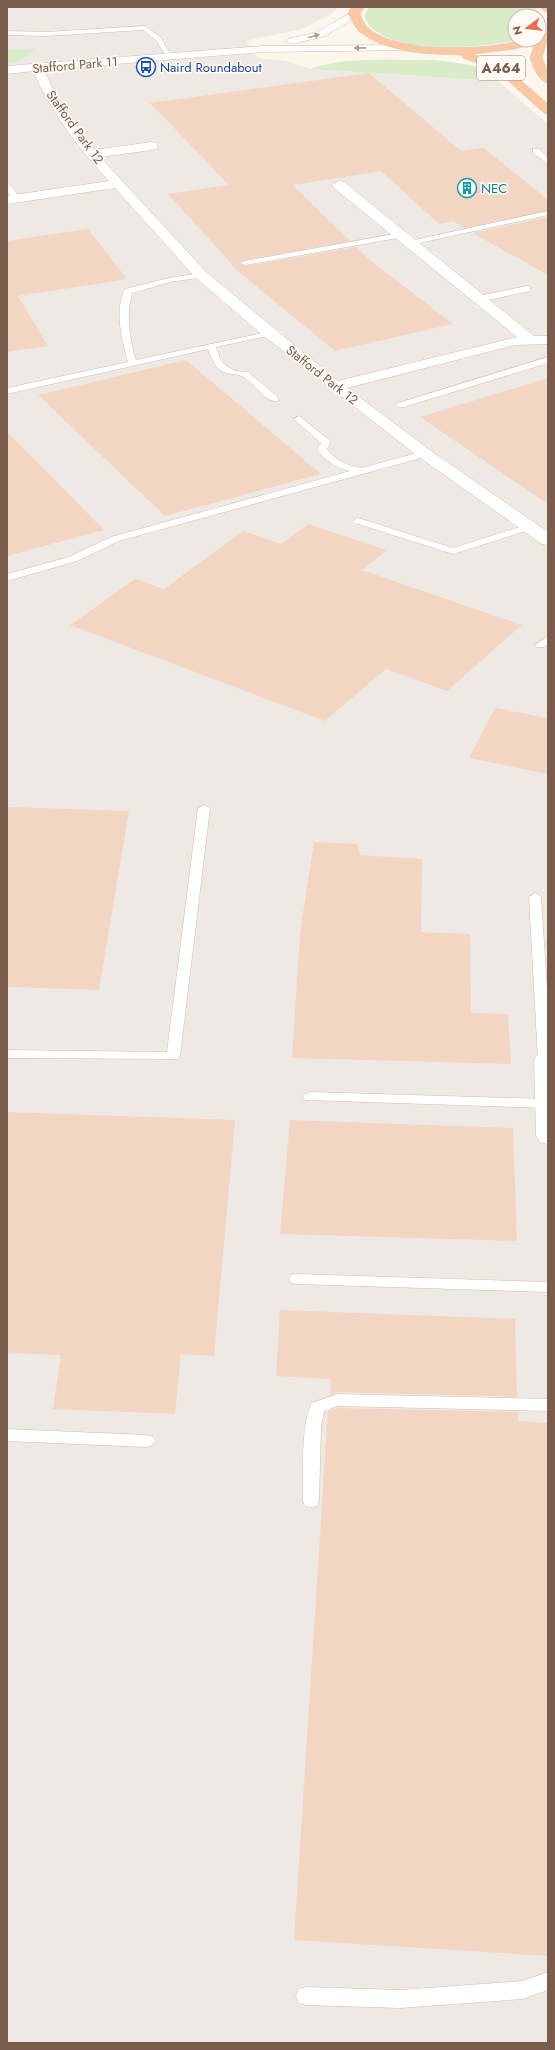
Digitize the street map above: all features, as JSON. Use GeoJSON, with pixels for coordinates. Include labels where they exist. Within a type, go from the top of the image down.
{"type":"FeatureCollection","features":[{"type":"Feature","properties":{"kind":"highway","name":"A464"},"geometry":{"type":"LineString","coordinates":[[356,10],[357,25],[369,34],[388,42],[414,48],[473,57],[499,67],[548,110]]}},
{"type":"Feature","properties":{"kind":"highway","name":"A464"},"geometry":{"type":"LineString","coordinates":[[441,51],[490,50],[507,47]]}},
{"type":"Feature","properties":{"kind":"highway","name":"A464"},"geometry":{"type":"LineString","coordinates":[[539,48],[536,58],[543,74],[548,79]]}},
{"type":"Feature","properties":{"kind":"street","name":"Stafford Park 11"},"geometry":{"type":"LineString","coordinates":[[262,49],[321,34],[356,10]]}},
{"type":"Feature","properties":{"kind":"street","name":"Stafford Park 11"},"geometry":{"type":"LineString","coordinates":[[7,70],[262,49],[414,48]]}},
{"type":"Feature","properties":{"kind":"street","name":"Stafford Park 12"},"geometry":{"type":"LineString","coordinates":[[37,68],[48,92],[91,154],[201,275],[269,334],[335,386],[425,454],[548,540]]}},
{"type":"Feature","properties":{"kind":"street"},"geometry":{"type":"LineString","coordinates":[[91,154],[152,146]]}},
{"type":"Feature","properties":{"kind":"street","name":"Stafford Park 12"},"geometry":{"type":"LineString","coordinates":[[12,199],[118,184]]}},
{"type":"Feature","properties":{"kind":"street"},"geometry":{"type":"LineString","coordinates":[[339,185],[530,340]]}},
{"type":"Feature","properties":{"kind":"street"},"geometry":{"type":"LineString","coordinates":[[335,386],[515,341],[548,340]]}},
{"type":"Feature","properties":{"kind":"street"},"geometry":{"type":"LineString","coordinates":[[546,1060],[548,1136]]}},
{"type":"Feature","properties":{"kind":"lane"},"geometry":{"type":"LineString","coordinates":[[7,33],[46,34],[145,28],[159,39],[169,57]]}},
{"type":"Feature","properties":{"kind":"lane"},"geometry":{"type":"LineString","coordinates":[[536,151],[548,162]]}},
{"type":"Feature","properties":{"kind":"lane"},"geometry":{"type":"LineString","coordinates":[[7,186],[12,199]]}},
{"type":"Feature","properties":{"kind":"lane"},"geometry":{"type":"LineString","coordinates":[[245,262],[405,239],[548,214]]}},
{"type":"Feature","properties":{"kind":"lane"},"geometry":{"type":"LineString","coordinates":[[133,363],[126,343],[124,306],[128,291],[169,280],[201,275]]}},
{"type":"Feature","properties":{"kind":"lane"},"geometry":{"type":"LineString","coordinates":[[479,299],[527,289]]}},
{"type":"Feature","properties":{"kind":"lane"},"geometry":{"type":"LineString","coordinates":[[7,391],[269,334]]}},
{"type":"Feature","properties":{"kind":"lane"},"geometry":{"type":"LineString","coordinates":[[212,347],[216,359],[222,366],[233,373],[245,374],[275,399]]}},
{"type":"Feature","properties":{"kind":"lane"},"geometry":{"type":"LineString","coordinates":[[400,405],[548,360]]}},
{"type":"Feature","properties":{"kind":"lane"},"geometry":{"type":"LineString","coordinates":[[299,419],[326,442],[322,449],[332,461],[341,466],[362,471]]}},
{"type":"Feature","properties":{"kind":"lane"},"geometry":{"type":"LineString","coordinates":[[7,577],[9,578],[73,559],[114,540],[234,505],[425,454]]}},
{"type":"Feature","properties":{"kind":"lane"},"geometry":{"type":"LineString","coordinates":[[358,521],[453,552],[529,527]]}},
{"type":"Feature","properties":{"kind":"lane"},"geometry":{"type":"LineString","coordinates":[[7,1054],[173,1056],[204,808]]}},
{"type":"Feature","properties":{"kind":"lane"},"geometry":{"type":"LineString","coordinates":[[535,897],[546,1060]]}},
{"type":"Feature","properties":{"kind":"lane"},"geometry":{"type":"LineString","coordinates":[[310,1097],[546,1104]]}},
{"type":"Feature","properties":{"kind":"lane"},"geometry":{"type":"LineString","coordinates":[[296,1279],[548,1287]]}},
{"type":"Feature","properties":{"kind":"lane"},"geometry":{"type":"LineString","coordinates":[[310,1501],[313,1426],[317,1407],[337,1400],[548,1405]]}},
{"type":"Feature","properties":{"kind":"lane"},"geometry":{"type":"LineString","coordinates":[[7,1436],[147,1441]]}},
{"type":"Feature","properties":{"kind":"lane"},"geometry":{"type":"LineString","coordinates":[[306,1996],[400,1999],[523,1990],[548,1981]]}},
{"type":"Feature","properties":{"kind":"shaded area"},"geometry":{"type":"Polygon","coordinates":[[[7,7],[338,7],[331,14],[302,29],[246,41],[258,58],[285,61],[311,69],[498,81],[548,124],[548,2043],[7,2043],[7,7]]]}},
{"type":"Feature","properties":{"kind":"green space"},"geometry":{"type":"Polygon","coordinates":[[[369,7],[535,8],[507,8],[507,42],[458,47],[410,44],[389,38],[373,29],[364,16],[369,7]]]}},
{"type":"Feature","properties":{"kind":"green space"},"geometry":{"type":"Polygon","coordinates":[[[35,49],[18,62],[7,63],[7,50],[35,49]]]}},
{"type":"Feature","properties":{"kind":"green space"},"geometry":{"type":"Polygon","coordinates":[[[371,60],[434,60],[483,68],[498,81],[311,69],[339,62],[371,60]]]}},
{"type":"Feature","properties":{"kind":"building"},"geometry":{"type":"Polygon","coordinates":[[[369,73],[461,151],[484,148],[548,200],[548,210],[464,228],[453,221],[439,224],[381,171],[293,185],[350,241],[245,260],[240,262],[240,264],[245,266],[356,247],[371,261],[453,324],[335,351],[240,273],[168,194],[229,185],[150,103],[369,73]]]}},
{"type":"Feature","properties":{"kind":"building"},"geometry":{"type":"Polygon","coordinates":[[[548,217],[548,275],[473,233],[548,217]]]}},
{"type":"Feature","properties":{"kind":"building"},"geometry":{"type":"Polygon","coordinates":[[[88,229],[127,279],[18,296],[48,346],[7,352],[7,241],[88,229]]]}},
{"type":"Feature","properties":{"kind":"building"},"geometry":{"type":"Polygon","coordinates":[[[186,360],[321,474],[165,516],[38,395],[186,360]]]}},
{"type":"Feature","properties":{"kind":"building"},"geometry":{"type":"Polygon","coordinates":[[[548,378],[548,504],[420,417],[548,378]]]}},
{"type":"Feature","properties":{"kind":"building"},"geometry":{"type":"Polygon","coordinates":[[[7,432],[104,530],[7,556],[7,432]]]}},
{"type":"Feature","properties":{"kind":"building"},"geometry":{"type":"Polygon","coordinates":[[[308,524],[387,550],[362,570],[522,625],[447,691],[386,669],[325,721],[70,625],[135,579],[164,589],[243,531],[281,544],[308,524]]]}},
{"type":"Feature","properties":{"kind":"building"},"geometry":{"type":"Polygon","coordinates":[[[495,708],[548,718],[548,774],[469,758],[495,708]]]}},
{"type":"Feature","properties":{"kind":"building"},"geometry":{"type":"Polygon","coordinates":[[[7,807],[129,811],[99,990],[7,987],[7,807]]]}},
{"type":"Feature","properties":{"kind":"building"},"geometry":{"type":"Polygon","coordinates":[[[314,842],[357,844],[360,855],[422,859],[421,932],[470,934],[471,1013],[508,1014],[511,1064],[292,1058],[300,933],[314,842]]]}},
{"type":"Feature","properties":{"kind":"building"},"geometry":{"type":"Polygon","coordinates":[[[7,1112],[235,1120],[214,1356],[181,1354],[175,1414],[53,1409],[61,1355],[7,1353],[7,1112]]]}},
{"type":"Feature","properties":{"kind":"building"},"geometry":{"type":"Polygon","coordinates":[[[290,1120],[513,1128],[517,1241],[280,1234],[290,1120]]]}},
{"type":"Feature","properties":{"kind":"building"},"geometry":{"type":"Polygon","coordinates":[[[280,1310],[515,1319],[517,1397],[337,1392],[330,1395],[331,1379],[276,1376],[280,1310]]]}},
{"type":"Feature","properties":{"kind":"building"},"geometry":{"type":"Polygon","coordinates":[[[337,1408],[518,1412],[518,1421],[548,1423],[548,1956],[294,1940],[328,1411],[337,1408]]]}},
{"type":"Feature","properties":{"kind":"place","name":"Naird Roundabout"},"geometry":{"type":"Point","coordinates":[146,67]}},
{"type":"Feature","properties":{"kind":"place","name":"NEC"},"geometry":{"type":"Point","coordinates":[467,188]}}]}
